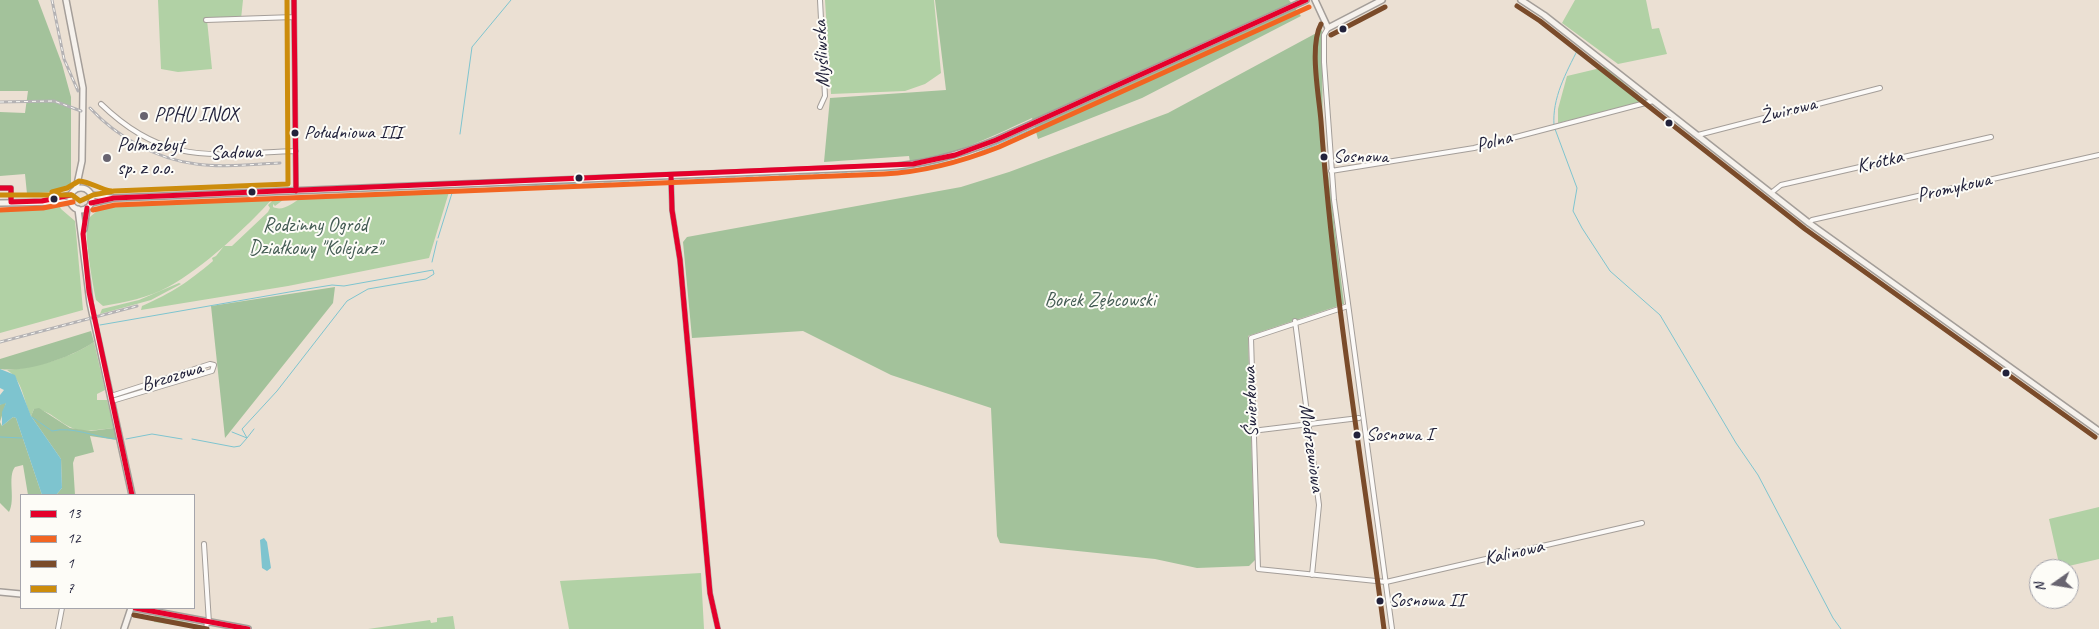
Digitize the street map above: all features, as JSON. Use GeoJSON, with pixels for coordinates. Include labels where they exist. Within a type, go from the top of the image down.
{"type":"FeatureCollection","features":[{"type":"Feature","properties":{"kind":"street"},"geometry":{"type":"LineString","coordinates":[[42,201],[70,196],[76,189],[81,171],[83,88],[66,0]]}},
{"type":"Feature","properties":{"kind":"street"},"geometry":{"type":"LineString","coordinates":[[294,0],[296,189]]}},
{"type":"Feature","properties":{"kind":"street","name":"Myśliwska"},"geometry":{"type":"LineString","coordinates":[[820,0],[824,96],[820,107]]}},
{"type":"Feature","properties":{"kind":"street"},"geometry":{"type":"LineString","coordinates":[[91,203],[114,198],[296,189],[901,166],[950,157],[996,140],[1306,0]]}},
{"type":"Feature","properties":{"kind":"street"},"geometry":{"type":"LineString","coordinates":[[1315,0],[1328,28]]}},
{"type":"Feature","properties":{"kind":"street"},"geometry":{"type":"LineString","coordinates":[[1382,0],[1328,28],[1324,35],[1324,62],[1332,170],[1348,306],[1392,629]]}},
{"type":"Feature","properties":{"kind":"street"},"geometry":{"type":"LineString","coordinates":[[1521,0],[1544,15],[1810,223],[2099,431]]}},
{"type":"Feature","properties":{"kind":"street"},"geometry":{"type":"LineString","coordinates":[[206,20],[294,17]]}},
{"type":"Feature","properties":{"kind":"street","name":"Żwirowa"},"geometry":{"type":"LineString","coordinates":[[1698,135],[1880,88]]}},
{"type":"Feature","properties":{"kind":"street","name":"Polna"},"geometry":{"type":"LineString","coordinates":[[1332,170],[1474,148],[1653,101]]}},
{"type":"Feature","properties":{"kind":"street","name":"Sadowa"},"geometry":{"type":"LineString","coordinates":[[101,104],[118,121],[161,146],[180,152],[199,155],[296,151]]}},
{"type":"Feature","properties":{"kind":"street","name":"Krótka"},"geometry":{"type":"LineString","coordinates":[[1771,193],[1781,185],[1991,137]]}},
{"type":"Feature","properties":{"kind":"street","name":"Promykowa"},"geometry":{"type":"LineString","coordinates":[[1810,223],[1812,220],[2099,155]]}},
{"type":"Feature","properties":{"kind":"street"},"geometry":{"type":"LineString","coordinates":[[81,171],[86,188],[92,195],[114,198]]}},
{"type":"Feature","properties":{"kind":"street"},"geometry":{"type":"LineString","coordinates":[[672,176],[673,218],[710,593],[718,629]]}},
{"type":"Feature","properties":{"kind":"street"},"geometry":{"type":"LineString","coordinates":[[0,188],[12,188],[11,202]]}},
{"type":"Feature","properties":{"kind":"street"},"geometry":{"type":"LineString","coordinates":[[76,189],[86,188]]}},
{"type":"Feature","properties":{"kind":"street"},"geometry":{"type":"LineString","coordinates":[[83,234],[87,208],[91,203],[92,195]]}},
{"type":"Feature","properties":{"kind":"street"},"geometry":{"type":"LineString","coordinates":[[70,196],[70,202]]}},
{"type":"Feature","properties":{"kind":"street"},"geometry":{"type":"LineString","coordinates":[[0,203],[70,202],[78,209],[83,234],[90,297],[132,494]]}},
{"type":"Feature","properties":{"kind":"street"},"geometry":{"type":"LineString","coordinates":[[78,209],[87,208]]}},
{"type":"Feature","properties":{"kind":"street","name":"Świerkowa"},"geometry":{"type":"LineString","coordinates":[[1258,569],[1250,338],[1295,321],[1348,306]]}},
{"type":"Feature","properties":{"kind":"street","name":"Modrzewiowa"},"geometry":{"type":"LineString","coordinates":[[1295,321],[1319,505],[1312,575]]}},
{"type":"Feature","properties":{"kind":"street","name":"Brzozowa"},"geometry":{"type":"LineString","coordinates":[[210,364],[214,365],[212,372],[111,398],[210,364]]}},
{"type":"Feature","properties":{"kind":"street"},"geometry":{"type":"LineString","coordinates":[[1252,431],[1360,418]]}},
{"type":"Feature","properties":{"kind":"street","name":"Kalinowa"},"geometry":{"type":"LineString","coordinates":[[1258,569],[1386,582],[1642,523]]}},
{"type":"Feature","properties":{"kind":"street"},"geometry":{"type":"LineString","coordinates":[[204,544],[208,623],[206,629]]}},
{"type":"Feature","properties":{"kind":"street"},"geometry":{"type":"LineString","coordinates":[[0,592],[20,594]]}},
{"type":"Feature","properties":{"kind":"street"},"geometry":{"type":"LineString","coordinates":[[58,629],[62,609]]}},
{"type":"Feature","properties":{"kind":"street"},"geometry":{"type":"LineString","coordinates":[[124,629],[133,609]]}},
{"type":"Feature","properties":{"kind":"street"},"geometry":{"type":"LineString","coordinates":[[138,609],[248,629]]}},
{"type":"Feature","properties":{"kind":"green space"},"geometry":{"type":"Polygon","coordinates":[[[0,0],[38,0],[62,64],[71,97],[71,183],[63,191],[27,194],[25,174],[0,176],[0,112],[25,113],[28,91],[0,91],[0,0]]]}},
{"type":"Feature","properties":{"kind":"green space"},"geometry":{"type":"Polygon","coordinates":[[[158,0],[243,0],[241,19],[207,20],[212,69],[178,72],[161,69],[158,0]]]}},
{"type":"Feature","properties":{"kind":"green space"},"geometry":{"type":"Polygon","coordinates":[[[825,0],[934,0],[941,73],[925,84],[905,91],[831,94],[825,0]]]}},
{"type":"Feature","properties":{"kind":"green space"},"geometry":{"type":"Polygon","coordinates":[[[935,0],[1289,0],[1301,16],[1142,98],[1038,139],[1032,118],[957,150],[926,159],[910,162],[909,156],[824,162],[830,98],[946,90],[935,0]]]}},
{"type":"Feature","properties":{"kind":"green space"},"geometry":{"type":"Polygon","coordinates":[[[1575,0],[1646,0],[1652,29],[1659,28],[1667,54],[1618,64],[1562,23],[1575,0]]]}},
{"type":"Feature","properties":{"kind":"green space","name":"Borek Zębcowski"},"geometry":{"type":"Polygon","coordinates":[[[1322,30],[1323,167],[1328,173],[1344,304],[1248,336],[1255,560],[1249,566],[1197,568],[1155,559],[1000,543],[997,536],[991,408],[891,375],[803,331],[692,338],[683,242],[687,237],[961,187],[1009,172],[1168,113],[1322,30]]]}},
{"type":"Feature","properties":{"kind":"green space"},"geometry":{"type":"Polygon","coordinates":[[[1605,67],[1644,100],[1644,103],[1558,123],[1558,109],[1567,76],[1605,67]]]}},
{"type":"Feature","properties":{"kind":"green space","name":"Rodzinny Ogród Działkowy \"Kolejarz\""},"geometry":{"type":"Polygon","coordinates":[[[449,192],[429,258],[288,286],[141,310],[142,306],[171,291],[195,275],[213,261],[212,258],[224,246],[232,246],[268,212],[270,208],[268,205],[277,196],[287,197],[275,206],[273,204],[273,207],[280,208],[288,206],[302,197],[449,192]]]}},
{"type":"Feature","properties":{"kind":"green space","name":"Rodzinny Ogród Działkowy \"Kolejarz\""},"geometry":{"type":"Polygon","coordinates":[[[273,198],[224,247],[168,287],[144,297],[103,306],[96,300],[89,258],[87,226],[88,220],[100,205],[273,198]]]}},
{"type":"Feature","properties":{"kind":"green space"},"geometry":{"type":"Polygon","coordinates":[[[60,207],[75,221],[83,310],[0,333],[0,209],[60,207]]]}},
{"type":"Feature","properties":{"kind":"green space"},"geometry":{"type":"Polygon","coordinates":[[[179,283],[181,284],[151,300],[100,314],[102,309],[139,300],[179,283]]]}},
{"type":"Feature","properties":{"kind":"green space"},"geometry":{"type":"Polygon","coordinates":[[[335,287],[333,303],[225,438],[211,306],[335,287]]]}},
{"type":"Feature","properties":{"kind":"green space"},"geometry":{"type":"Polygon","coordinates":[[[91,331],[94,342],[74,353],[49,363],[23,369],[0,369],[0,359],[91,331]]]}},
{"type":"Feature","properties":{"kind":"green space"},"geometry":{"type":"Polygon","coordinates":[[[94,342],[105,390],[97,394],[97,400],[107,400],[114,428],[75,429],[65,425],[49,414],[34,409],[31,416],[20,385],[7,370],[30,367],[52,361],[74,353],[94,342]]]}},
{"type":"Feature","properties":{"kind":"green space"},"geometry":{"type":"Polygon","coordinates":[[[4,402],[6,403],[0,422],[0,405],[4,402]]]}},
{"type":"Feature","properties":{"kind":"green space"},"geometry":{"type":"Polygon","coordinates":[[[39,408],[70,428],[91,431],[114,428],[117,440],[90,436],[94,452],[75,457],[73,463],[75,494],[57,494],[62,488],[61,459],[31,416],[34,409],[39,408]]]}},
{"type":"Feature","properties":{"kind":"green space"},"geometry":{"type":"Polygon","coordinates":[[[13,417],[16,418],[42,494],[28,494],[23,465],[15,467],[13,471],[12,501],[9,512],[0,503],[0,422],[2,426],[13,417]]]}},
{"type":"Feature","properties":{"kind":"green space"},"geometry":{"type":"Polygon","coordinates":[[[2099,507],[2099,559],[2079,564],[2079,559],[2058,559],[2049,519],[2099,507]]]}},
{"type":"Feature","properties":{"kind":"green space"},"geometry":{"type":"Polygon","coordinates":[[[701,573],[704,629],[569,629],[560,581],[701,573]]]}},
{"type":"Feature","properties":{"kind":"green space"},"geometry":{"type":"Polygon","coordinates":[[[155,615],[203,626],[203,629],[154,622],[155,615]]]}},
{"type":"Feature","properties":{"kind":"green space"},"geometry":{"type":"Polygon","coordinates":[[[453,616],[455,629],[368,629],[430,620],[431,623],[437,622],[437,618],[453,616]]]}},
{"type":"Feature","properties":{"kind":"water"},"geometry":{"type":"Polygon","coordinates":[[[0,369],[15,375],[31,416],[61,459],[62,488],[57,494],[42,494],[16,418],[13,417],[2,426],[2,412],[6,403],[0,405],[0,395],[4,390],[0,388],[0,369]]]}},
{"type":"Feature","properties":{"kind":"water"},"geometry":{"type":"Polygon","coordinates":[[[264,538],[267,542],[271,568],[267,571],[262,568],[260,540],[264,538]]]}},
{"type":"Feature","properties":{"kind":"waterway"},"geometry":{"type":"LineString","coordinates":[[460,134],[472,47],[511,0]]}},
{"type":"Feature","properties":{"kind":"waterway"},"geometry":{"type":"LineString","coordinates":[[1554,125],[1555,105],[1558,95],[1578,49]]}},
{"type":"Feature","properties":{"kind":"waterway"},"geometry":{"type":"LineString","coordinates":[[867,171],[915,169],[965,158],[1051,121]]}},
{"type":"Feature","properties":{"kind":"waterway"},"geometry":{"type":"LineString","coordinates":[[1555,129],[1577,188],[1573,211],[1582,228],[1610,271],[1660,315],[1736,443],[1758,475],[1833,618],[1841,629]]}},
{"type":"Feature","properties":{"kind":"waterway"},"geometry":{"type":"LineString","coordinates":[[851,172],[863,171]]}},
{"type":"Feature","properties":{"kind":"waterway"},"geometry":{"type":"LineString","coordinates":[[825,173],[838,172]]}},
{"type":"Feature","properties":{"kind":"waterway"},"geometry":{"type":"LineString","coordinates":[[842,172],[847,172]]}},
{"type":"Feature","properties":{"kind":"waterway"},"geometry":{"type":"LineString","coordinates":[[814,174],[819,173]]}},
{"type":"Feature","properties":{"kind":"waterway"},"geometry":{"type":"LineString","coordinates":[[799,174],[810,174]]}},
{"type":"Feature","properties":{"kind":"waterway"},"geometry":{"type":"LineString","coordinates":[[759,176],[770,175]]}},
{"type":"Feature","properties":{"kind":"waterway"},"geometry":{"type":"LineString","coordinates":[[779,175],[786,175]]}},
{"type":"Feature","properties":{"kind":"waterway"},"geometry":{"type":"LineString","coordinates":[[746,176],[753,176]]}},
{"type":"Feature","properties":{"kind":"waterway"},"geometry":{"type":"LineString","coordinates":[[712,178],[719,177]]}},
{"type":"Feature","properties":{"kind":"waterway"},"geometry":{"type":"LineString","coordinates":[[726,177],[735,177]]}},
{"type":"Feature","properties":{"kind":"waterway"},"geometry":{"type":"LineString","coordinates":[[695,178],[704,178]]}},
{"type":"Feature","properties":{"kind":"waterway"},"geometry":{"type":"LineString","coordinates":[[680,179],[687,179]]}},
{"type":"Feature","properties":{"kind":"waterway"},"geometry":{"type":"LineString","coordinates":[[636,181],[643,180]]}},
{"type":"Feature","properties":{"kind":"waterway"},"geometry":{"type":"LineString","coordinates":[[620,181],[629,181]]}},
{"type":"Feature","properties":{"kind":"waterway"},"geometry":{"type":"LineString","coordinates":[[604,182],[611,182]]}},
{"type":"Feature","properties":{"kind":"waterway"},"geometry":{"type":"LineString","coordinates":[[432,190],[450,190],[452,193],[459,190],[579,183]]}},
{"type":"Feature","properties":{"kind":"waterway"},"geometry":{"type":"LineString","coordinates":[[438,238],[452,193]]}},
{"type":"Feature","properties":{"kind":"waterway"},"geometry":{"type":"LineString","coordinates":[[432,262],[437,241]]}},
{"type":"Feature","properties":{"kind":"waterway"},"geometry":{"type":"LineString","coordinates":[[100,325],[295,291],[332,285],[344,286],[433,270],[434,274],[426,279],[368,289],[347,301],[277,391],[242,429],[247,438],[240,446],[234,447],[192,439]]}},
{"type":"Feature","properties":{"kind":"waterway"},"geometry":{"type":"LineString","coordinates":[[32,417],[52,431],[76,431],[115,439]]}},
{"type":"Feature","properties":{"kind":"waterway"},"geometry":{"type":"LineString","coordinates":[[232,432],[247,438],[254,429]]}},
{"type":"Feature","properties":{"kind":"waterway"},"geometry":{"type":"LineString","coordinates":[[126,439],[152,434],[182,439]]}},
{"type":"Feature","properties":{"kind":"waterway"},"geometry":{"type":"LineString","coordinates":[[0,437],[23,438]]}},
{"type":"Feature","properties":{"kind":"railway"},"geometry":{"type":"LineString","coordinates":[[52,0],[64,59],[78,91]]}},
{"type":"Feature","properties":{"kind":"railway"},"geometry":{"type":"LineString","coordinates":[[0,102],[54,101],[81,111]]}},
{"type":"Feature","properties":{"kind":"railway"},"geometry":{"type":"LineString","coordinates":[[90,108],[125,137],[152,152],[166,157],[207,165],[228,166],[280,163]]}},
{"type":"Feature","properties":{"kind":"railway"},"geometry":{"type":"LineString","coordinates":[[0,342],[137,306]]}},
{"type":"Feature","properties":{"kind":"transit line","name":"7"},"geometry":{"type":"LineString","coordinates":[[0,195],[72,195],[80,201],[93,195],[114,191],[288,184],[287,0]]}},
{"type":"Feature","properties":{"kind":"transit line","name":"13"},"geometry":{"type":"LineString","coordinates":[[294,0],[296,191]]}},
{"type":"Feature","properties":{"kind":"transit line","name":"13"},"geometry":{"type":"LineString","coordinates":[[91,203],[114,198],[913,164],[955,155],[996,140],[1306,0]]}},
{"type":"Feature","properties":{"kind":"transit line","name":"1"},"geometry":{"type":"LineString","coordinates":[[1517,6],[1540,21],[1805,229],[2095,437]]}},
{"type":"Feature","properties":{"kind":"transit line","name":"12"},"geometry":{"type":"LineString","coordinates":[[93,210],[115,205],[884,174],[928,169],[956,162],[999,147],[1309,7]]}},
{"type":"Feature","properties":{"kind":"transit line","name":"1"},"geometry":{"type":"LineString","coordinates":[[1331,35],[1385,7]]}},
{"type":"Feature","properties":{"kind":"transit line","name":"1"},"geometry":{"type":"LineString","coordinates":[[1321,24],[1317,33],[1315,58],[1326,185],[1340,312],[1384,629]]}},
{"type":"Feature","properties":{"kind":"transit line","name":"13"},"geometry":{"type":"LineString","coordinates":[[671,175],[672,210],[680,260],[710,593],[718,629]]}},
{"type":"Feature","properties":{"kind":"transit line","name":"7"},"geometry":{"type":"LineString","coordinates":[[52,192],[67,188],[79,181],[111,191]]}},
{"type":"Feature","properties":{"kind":"transit line","name":"13"},"geometry":{"type":"LineString","coordinates":[[0,188],[11,188],[11,202],[42,201],[71,195]]}},
{"type":"Feature","properties":{"kind":"transit line","name":"12"},"geometry":{"type":"LineString","coordinates":[[0,210],[43,208],[73,202]]}},
{"type":"Feature","properties":{"kind":"transit line","name":"13"},"geometry":{"type":"LineString","coordinates":[[87,208],[83,234],[89,292],[132,494]]}},
{"type":"Feature","properties":{"kind":"transit line","name":"13"},"geometry":{"type":"LineString","coordinates":[[140,609],[248,629]]}},
{"type":"Feature","properties":{"kind":"transit line","name":"1"},"geometry":{"type":"LineString","coordinates":[[134,615],[207,629]]}},
{"type":"Feature","properties":{"kind":"place","name":"PPHU INOX"},"geometry":{"type":"Point","coordinates":[144,116]}},
{"type":"Feature","properties":{"kind":"place","name":"Południowa III"},"geometry":{"type":"Point","coordinates":[295,133]}},
{"type":"Feature","properties":{"kind":"place","name":"Sosnowa"},"geometry":{"type":"Point","coordinates":[1324,157]}},
{"type":"Feature","properties":{"kind":"place","name":"Polmozbyt sp. z o.o."},"geometry":{"type":"Point","coordinates":[107,158]}},
{"type":"Feature","properties":{"kind":"place","name":"Sosnowa I"},"geometry":{"type":"Point","coordinates":[1357,435]}},
{"type":"Feature","properties":{"kind":"place","name":"Sosnowa II"},"geometry":{"type":"Point","coordinates":[1380,601]}}]}
